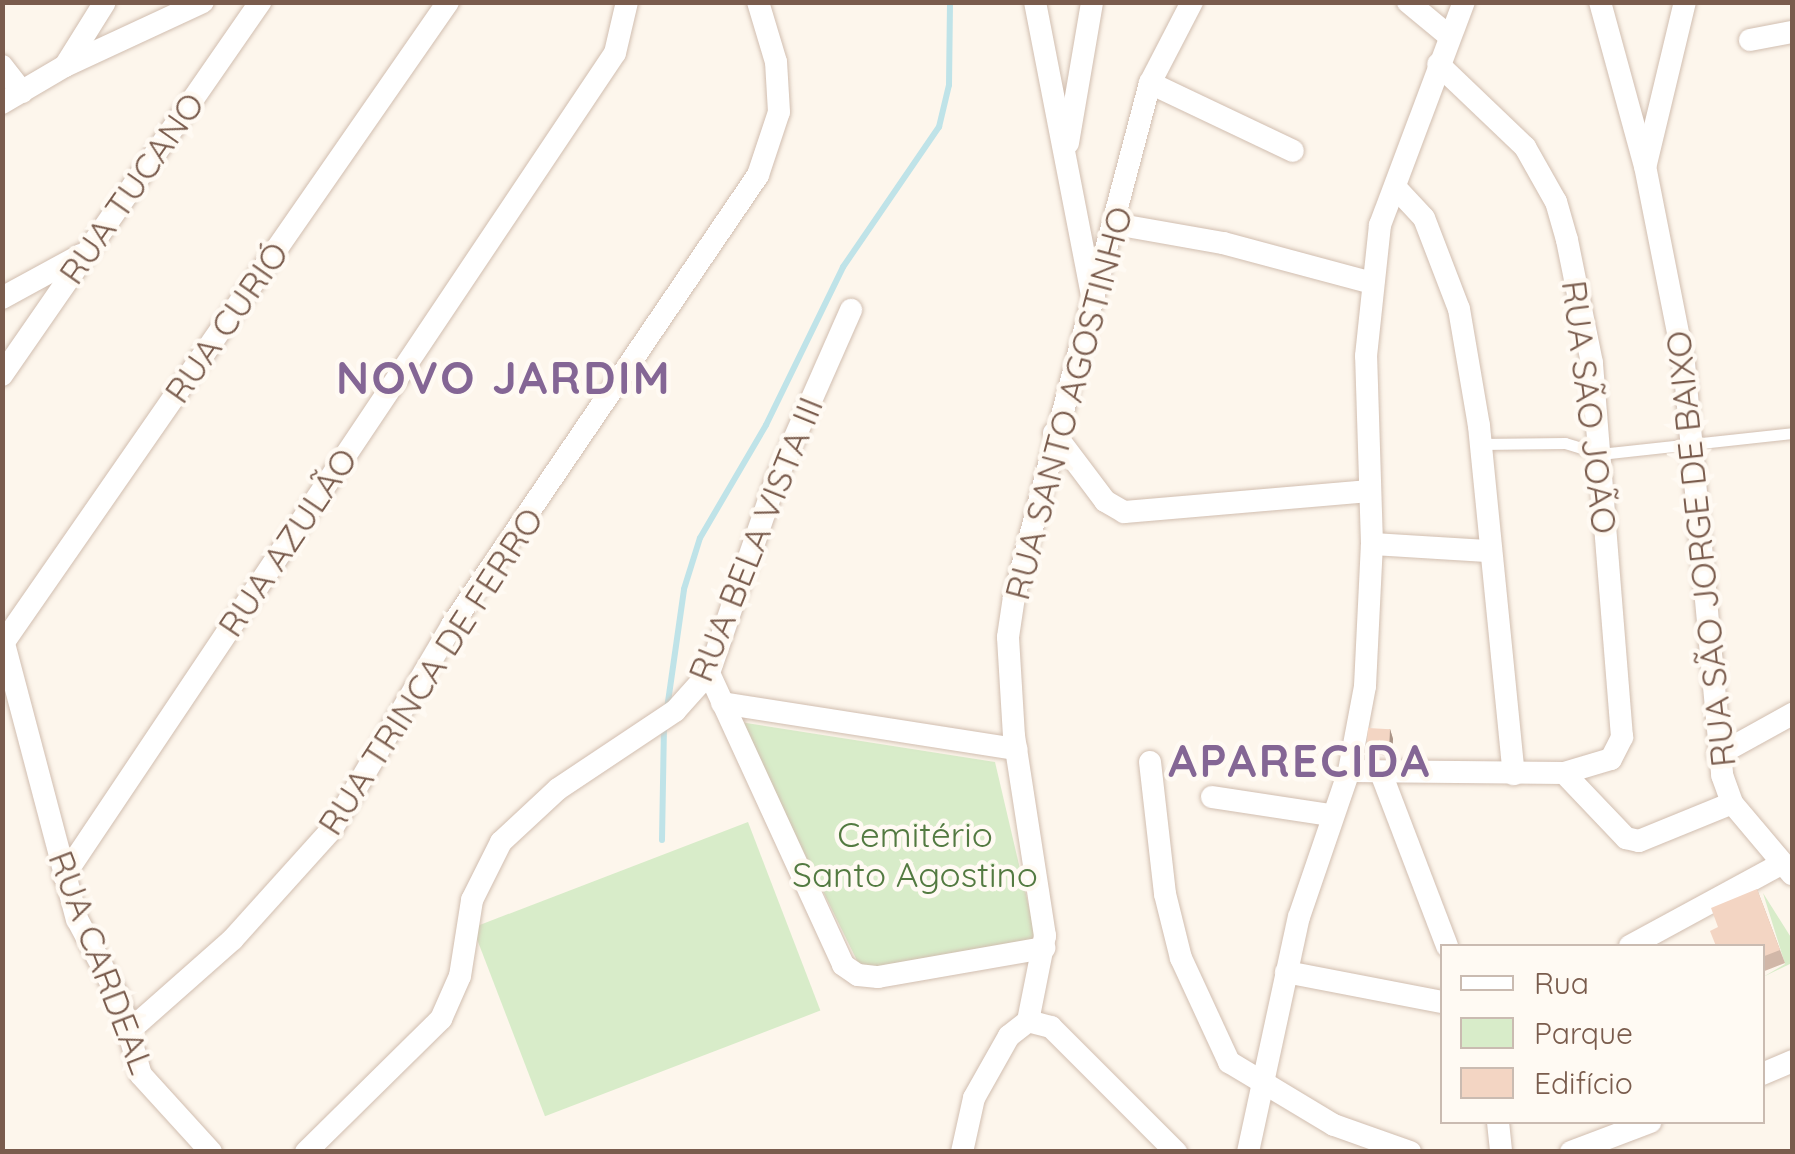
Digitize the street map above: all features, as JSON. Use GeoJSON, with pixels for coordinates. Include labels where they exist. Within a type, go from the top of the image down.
{"type":"FeatureCollection","features":[{"type":"Feature","properties":{"kind":"street"},"geometry":{"type":"LineString","coordinates":[[65,66],[105,2]]}},
{"type":"Feature","properties":{"kind":"street"},"geometry":{"type":"LineString","coordinates":[[2,66],[12,98],[65,66],[203,2]]}},
{"type":"Feature","properties":{"kind":"street","name":"RUA TUCANO"},"geometry":{"type":"LineString","coordinates":[[2,374],[260,2]]}},
{"type":"Feature","properties":{"kind":"street","name":"RUA CURIÓ"},"geometry":{"type":"LineString","coordinates":[[3,639],[448,2]]}},
{"type":"Feature","properties":{"kind":"street","name":"RUA AZULÃO"},"geometry":{"type":"LineString","coordinates":[[64,876],[615,53],[627,2]]}},
{"type":"Feature","properties":{"kind":"street","name":"RUA TRINCA DE FERRO"},"geometry":{"type":"LineString","coordinates":[[129,1031],[234,939],[332,829],[452,625],[758,175],[779,112],[776,62],[758,2]]}},
{"type":"Feature","properties":{"kind":"street"},"geometry":{"type":"LineString","coordinates":[[1035,2],[1094,310]]}},
{"type":"Feature","properties":{"kind":"street"},"geometry":{"type":"LineString","coordinates":[[1066,156],[1092,2]]}},
{"type":"Feature","properties":{"kind":"street","name":"RUA SANTO AGOSTINHO"},"geometry":{"type":"LineString","coordinates":[[962,1152],[974,1098],[1008,1036],[1028,1021],[1044,948],[1045,918],[1016,749],[1008,637],[1054,433],[1094,310],[1150,83],[1192,2]]}},
{"type":"Feature","properties":{"kind":"street"},"geometry":{"type":"LineString","coordinates":[[1408,2],[1449,36]]}},
{"type":"Feature","properties":{"kind":"street"},"geometry":{"type":"LineString","coordinates":[[1248,1152],[1267,1086],[1286,972],[1330,815],[1349,770],[1365,686],[1372,544],[1367,491],[1372,283],[1380,225],[1464,2]]}},
{"type":"Feature","properties":{"kind":"street","name":"RUA SÃO JORGE DE BAIXO"},"geometry":{"type":"LineString","coordinates":[[1600,2],[1645,166],[1694,448],[1718,755],[1732,803]]}},
{"type":"Feature","properties":{"kind":"street"},"geometry":{"type":"LineString","coordinates":[[1645,166],[1685,2]]}},
{"type":"Feature","properties":{"kind":"street"},"geometry":{"type":"LineString","coordinates":[[1750,40],[1792,32]]}},
{"type":"Feature","properties":{"kind":"street","name":"RUA SÃO JOÃO"},"geometry":{"type":"LineString","coordinates":[[1438,64],[1507,125],[1556,202],[1592,363],[1622,736],[1610,759],[1564,773]]}},
{"type":"Feature","properties":{"kind":"street"},"geometry":{"type":"LineString","coordinates":[[1150,83],[1293,150]]}},
{"type":"Feature","properties":{"kind":"street"},"geometry":{"type":"LineString","coordinates":[[1395,188],[1424,218],[1459,309],[1481,444],[1488,551],[1514,774]]}},
{"type":"Feature","properties":{"kind":"street"},"geometry":{"type":"LineString","coordinates":[[1115,224],[1223,243],[1372,283]]}},
{"type":"Feature","properties":{"kind":"street"},"geometry":{"type":"LineString","coordinates":[[2,298],[84,254]]}},
{"type":"Feature","properties":{"kind":"street","name":"RUA BELA VISTA III"},"geometry":{"type":"LineString","coordinates":[[306,1152],[440,1020],[460,976],[472,900],[501,842],[558,789],[675,711],[708,672],[776,480],[851,310]]}},
{"type":"Feature","properties":{"kind":"street"},"geometry":{"type":"LineString","coordinates":[[1054,433],[1105,502],[1124,512],[1367,491]]}},
{"type":"Feature","properties":{"kind":"street"},"geometry":{"type":"LineString","coordinates":[[1372,544],[1488,551]]}},
{"type":"Feature","properties":{"kind":"street","name":"RUA CARDEAL"},"geometry":{"type":"LineString","coordinates":[[3,639],[64,876],[129,1031],[142,1075],[211,1152]]}},
{"type":"Feature","properties":{"kind":"street"},"geometry":{"type":"LineString","coordinates":[[708,672],[842,965],[858,976],[878,977],[1044,948]]}},
{"type":"Feature","properties":{"kind":"street"},"geometry":{"type":"LineString","coordinates":[[722,703],[1016,749]]}},
{"type":"Feature","properties":{"kind":"street"},"geometry":{"type":"LineString","coordinates":[[1718,755],[1792,714]]}},
{"type":"Feature","properties":{"kind":"street"},"geometry":{"type":"LineString","coordinates":[[1150,762],[1165,894],[1181,958],[1229,1062],[1334,1125],[1410,1152]]}},
{"type":"Feature","properties":{"kind":"street"},"geometry":{"type":"LineString","coordinates":[[1349,770],[1564,773],[1612,829],[1639,841],[1732,803],[1786,870],[1634,944]]}},
{"type":"Feature","properties":{"kind":"street"},"geometry":{"type":"LineString","coordinates":[[1381,773],[1447,944]]}},
{"type":"Feature","properties":{"kind":"street"},"geometry":{"type":"LineString","coordinates":[[1212,796],[1330,815]]}},
{"type":"Feature","properties":{"kind":"street"},"geometry":{"type":"LineString","coordinates":[[1286,972],[1440,1002]]}},
{"type":"Feature","properties":{"kind":"street"},"geometry":{"type":"LineString","coordinates":[[1028,1021],[1051,1026],[1176,1152]]}},
{"type":"Feature","properties":{"kind":"street"},"geometry":{"type":"LineString","coordinates":[[1765,1073],[1792,1060]]}},
{"type":"Feature","properties":{"kind":"street"},"geometry":{"type":"LineString","coordinates":[[1498,1124],[1501,1152]]}},
{"type":"Feature","properties":{"kind":"street"},"geometry":{"type":"LineString","coordinates":[[1571,1152],[1645,1124]]}},
{"type":"Feature","properties":{"kind":"lane"},"geometry":{"type":"LineString","coordinates":[[1481,444],[1565,443],[1600,454],[1694,448],[1792,434]]}},
{"type":"Feature","properties":{"kind":"green space","name":"Cemitério Santo Agostino"},"geometry":{"type":"Polygon","coordinates":[[[740,722],[995,762],[1038,946],[867,981],[740,722]]]}},
{"type":"Feature","properties":{"kind":"green space"},"geometry":{"type":"Polygon","coordinates":[[[748,822],[820,1011],[545,1116],[473,928],[748,822]]]}},
{"type":"Feature","properties":{"kind":"green space"},"geometry":{"type":"Polygon","coordinates":[[[1763,893],[1792,939],[1792,963],[1765,976],[1785,964],[1763,893]]]}},
{"type":"Feature","properties":{"kind":"building"},"geometry":{"type":"Polygon","coordinates":[[[1368,728],[1390,729],[1389,745],[1367,744],[1368,728]]]}},
{"type":"Feature","properties":{"kind":"building"},"geometry":{"type":"Polygon","coordinates":[[[1757,889],[1780,950],[1765,956],[1765,944],[1715,944],[1710,931],[1718,927],[1711,908],[1757,889]]]}},
{"type":"Feature","properties":{"kind":"waterway"},"geometry":{"type":"LineString","coordinates":[[667,709],[684,589],[700,538],[766,425],[843,267],[939,127],[949,85],[950,2]]}},
{"type":"Feature","properties":{"kind":"waterway"},"geometry":{"type":"LineString","coordinates":[[662,840],[664,727]]}},
{"type":"Feature","properties":{"kind":"district","name":"NOVO JARDIM"},"geometry":{"type":"Point","coordinates":[504,378]}},
{"type":"Feature","properties":{"kind":"district","name":"APARECIDA"},"geometry":{"type":"Point","coordinates":[1300,761]}}]}
